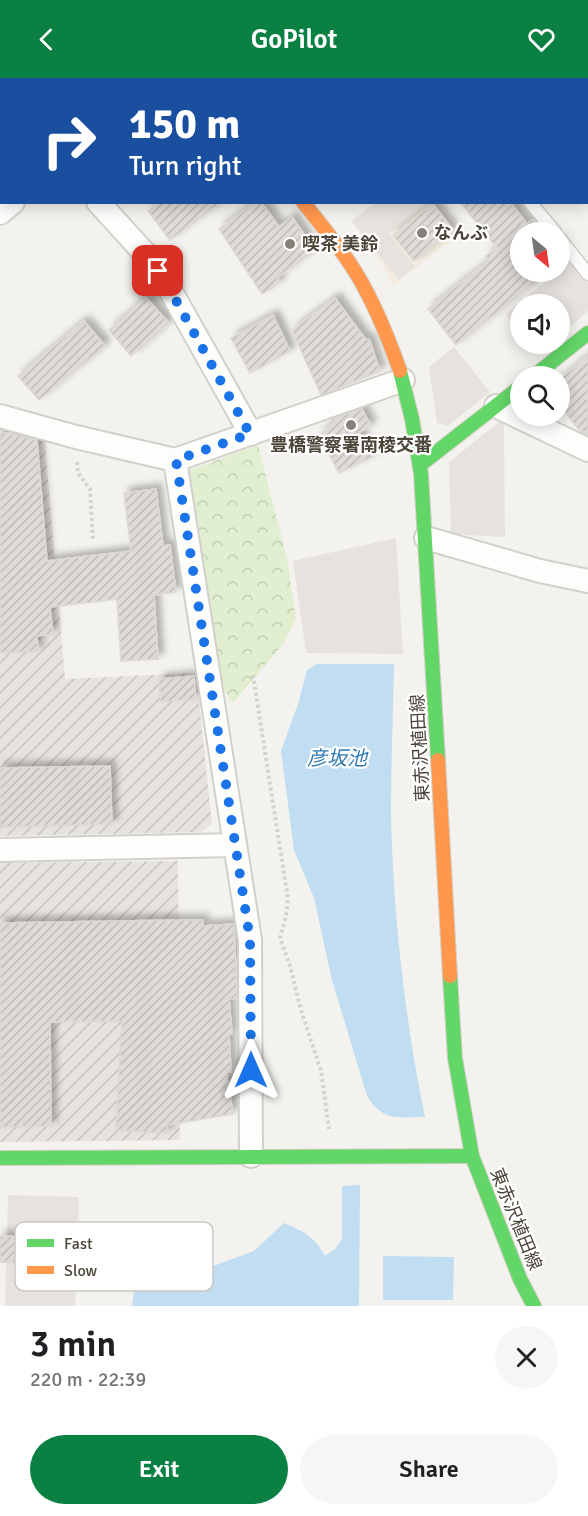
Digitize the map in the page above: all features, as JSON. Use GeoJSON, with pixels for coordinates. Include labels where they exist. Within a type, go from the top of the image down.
{"type":"FeatureCollection","features":[{"type":"Feature","properties":{"kind":"main road","name":"東赤沢植田線"},"geometry":{"type":"LineString","coordinates":[[305,204],[344,254],[363,284],[379,318],[403,381],[420,465],[426,538],[455,1058],[472,1156],[520,1279],[534,1306]]}},
{"type":"Feature","properties":{"kind":"main road"},"geometry":{"type":"LineString","coordinates":[[547,366],[588,333]]}},
{"type":"Feature","properties":{"kind":"main road"},"geometry":{"type":"LineString","coordinates":[[420,465],[510,395]]}},
{"type":"Feature","properties":{"kind":"main road"},"geometry":{"type":"LineString","coordinates":[[0,1158],[472,1156]]}},
{"type":"Feature","properties":{"kind":"street"},"geometry":{"type":"LineString","coordinates":[[100,204],[148,257],[168,286],[250,434]]}},
{"type":"Feature","properties":{"kind":"street"},"geometry":{"type":"LineString","coordinates":[[0,416],[76,437],[176,460],[403,381]]}},
{"type":"Feature","properties":{"kind":"street"},"geometry":{"type":"LineString","coordinates":[[496,406],[588,450]]}},
{"type":"Feature","properties":{"kind":"street"},"geometry":{"type":"LineString","coordinates":[[176,460],[250,940],[251,1156]]}},
{"type":"Feature","properties":{"kind":"street"},"geometry":{"type":"LineString","coordinates":[[426,538],[540,572],[588,581]]}},
{"type":"Feature","properties":{"kind":"street"},"geometry":{"type":"LineString","coordinates":[[0,850],[235,844]]}},
{"type":"Feature","properties":{"kind":"lane"},"geometry":{"type":"LineString","coordinates":[[532,204],[547,222]]}},
{"type":"Feature","properties":{"kind":"lane"},"geometry":{"type":"LineString","coordinates":[[570,251],[588,273]]}},
{"type":"Feature","properties":{"kind":"path"},"geometry":{"type":"LineString","coordinates":[[76,437],[78,473],[90,489],[93,541]]}},
{"type":"Feature","properties":{"kind":"path"},"geometry":{"type":"LineString","coordinates":[[253,675],[288,899],[280,938],[321,1071],[333,1156]]}},
{"type":"Feature","properties":{"kind":"shaded area"},"geometry":{"type":"Polygon","coordinates":[[[372,204],[438,204],[461,232],[393,286],[382,264],[351,221],[372,204]]]}},
{"type":"Feature","properties":{"kind":"shaded area"},"geometry":{"type":"Polygon","coordinates":[[[373,204],[428,204],[389,234],[415,267],[399,280],[352,221],[373,204]]]}},
{"type":"Feature","properties":{"kind":"shaded area"},"geometry":{"type":"Polygon","coordinates":[[[570,262],[588,284],[588,311],[570,326],[570,294],[530,294],[545,282],[570,282],[570,262]]]}},
{"type":"Feature","properties":{"kind":"shaded area"},"geometry":{"type":"Polygon","coordinates":[[[510,310],[510,321],[505,314],[510,310]]]}},
{"type":"Feature","properties":{"kind":"shaded area"},"geometry":{"type":"Polygon","coordinates":[[[454,347],[490,392],[448,426],[437,423],[429,367],[454,347]]]}},
{"type":"Feature","properties":{"kind":"shaded area"},"geometry":{"type":"Polygon","coordinates":[[[504,418],[505,537],[451,534],[449,462],[504,418]]]}},
{"type":"Feature","properties":{"kind":"shaded area"},"geometry":{"type":"Polygon","coordinates":[[[0,421],[44,432],[65,679],[196,673],[212,824],[201,832],[0,836],[0,421]]]}},
{"type":"Feature","properties":{"kind":"shaded area"},"geometry":{"type":"Polygon","coordinates":[[[396,538],[403,654],[306,653],[293,561],[396,538]]]}},
{"type":"Feature","properties":{"kind":"shaded area"},"geometry":{"type":"Polygon","coordinates":[[[178,861],[180,1140],[0,1142],[0,863],[178,861]]]}},
{"type":"Feature","properties":{"kind":"shaded area"},"geometry":{"type":"Polygon","coordinates":[[[8,1195],[79,1197],[78,1222],[15,1222],[15,1236],[7,1236],[8,1195]]]}},
{"type":"Feature","properties":{"kind":"shaded area"},"geometry":{"type":"Polygon","coordinates":[[[6,1263],[15,1263],[15,1291],[76,1291],[75,1306],[5,1306],[6,1263]]]}},
{"type":"Feature","properties":{"kind":"green space"},"geometry":{"type":"Polygon","coordinates":[[[258,445],[287,558],[296,618],[284,643],[233,703],[213,675],[188,471],[258,445]]]}},
{"type":"Feature","properties":{"kind":"water","name":"彦坂池"},"geometry":{"type":"Polygon","coordinates":[[[317,664],[394,664],[391,815],[394,890],[406,1005],[425,1117],[398,1117],[385,1114],[367,1096],[332,980],[314,898],[294,850],[281,751],[298,704],[307,670],[317,664]]]}},
{"type":"Feature","properties":{"kind":"water"},"geometry":{"type":"Polygon","coordinates":[[[360,1185],[359,1306],[132,1306],[134,1291],[213,1291],[213,1265],[254,1251],[284,1223],[308,1235],[325,1256],[335,1249],[342,1239],[342,1186],[360,1185]]]}},
{"type":"Feature","properties":{"kind":"water"},"geometry":{"type":"Polygon","coordinates":[[[383,1256],[454,1257],[453,1300],[383,1300],[383,1256]]]}},
{"type":"Feature","properties":{"kind":"building"},"geometry":{"type":"Polygon","coordinates":[[[157,204],[218,204],[170,240],[148,211],[157,204]]]}},
{"type":"Feature","properties":{"kind":"building"},"geometry":{"type":"Polygon","coordinates":[[[253,204],[262,204],[279,227],[292,217],[315,250],[277,278],[280,282],[262,294],[219,229],[253,204]]]}},
{"type":"Feature","properties":{"kind":"building"},"geometry":{"type":"Polygon","coordinates":[[[433,204],[453,230],[414,261],[393,235],[433,204]]]}},
{"type":"Feature","properties":{"kind":"building"},"geometry":{"type":"Polygon","coordinates":[[[462,204],[512,204],[525,222],[510,222],[510,282],[535,282],[520,294],[510,294],[510,302],[456,345],[428,309],[490,260],[486,256],[497,248],[462,204]]]}},
{"type":"Feature","properties":{"kind":"building"},"geometry":{"type":"Polygon","coordinates":[[[146,298],[169,323],[131,356],[109,330],[146,298]]]}},
{"type":"Feature","properties":{"kind":"building"},"geometry":{"type":"Polygon","coordinates":[[[335,298],[366,340],[369,339],[380,371],[321,395],[292,330],[335,298]]]}},
{"type":"Feature","properties":{"kind":"building"},"geometry":{"type":"Polygon","coordinates":[[[273,315],[290,351],[250,373],[231,338],[273,315]]]}},
{"type":"Feature","properties":{"kind":"building"},"geometry":{"type":"Polygon","coordinates":[[[84,321],[105,346],[39,400],[18,376],[84,321]]]}},
{"type":"Feature","properties":{"kind":"building"},"geometry":{"type":"Polygon","coordinates":[[[588,356],[588,435],[579,430],[570,418],[570,371],[588,356]]]}},
{"type":"Feature","properties":{"kind":"building"},"geometry":{"type":"Polygon","coordinates":[[[362,409],[371,426],[359,432],[372,457],[339,473],[319,435],[331,426],[329,423],[332,419],[362,409]]]}},
{"type":"Feature","properties":{"kind":"building"},"geometry":{"type":"Polygon","coordinates":[[[0,433],[10,433],[37,440],[47,561],[131,551],[124,493],[156,489],[163,546],[170,545],[176,592],[154,595],[158,659],[121,661],[117,599],[50,607],[53,634],[37,636],[38,651],[0,653],[0,433]]]}},
{"type":"Feature","properties":{"kind":"building"},"geometry":{"type":"Polygon","coordinates":[[[194,676],[196,699],[161,702],[159,679],[194,676]]]}},
{"type":"Feature","properties":{"kind":"building"},"geometry":{"type":"Polygon","coordinates":[[[110,766],[112,824],[0,827],[0,768],[110,766]]]}},
{"type":"Feature","properties":{"kind":"building"},"geometry":{"type":"Polygon","coordinates":[[[203,920],[203,926],[234,924],[237,999],[229,999],[232,1034],[229,1034],[231,1072],[226,1072],[233,1114],[167,1125],[167,1133],[116,1130],[122,1021],[50,1022],[51,1126],[0,1127],[0,923],[203,920]]]}},
{"type":"Feature","properties":{"kind":"building"},"geometry":{"type":"Polygon","coordinates":[[[0,1236],[15,1237],[15,1263],[0,1262],[0,1236]]]}},
{"type":"Feature","properties":{"kind":"traffic: fast"},"geometry":{"type":"LineString","coordinates":[[547,366],[588,333]]}},
{"type":"Feature","properties":{"kind":"traffic: fast"},"geometry":{"type":"LineString","coordinates":[[400,371],[412,419],[421,474],[438,760]]}},
{"type":"Feature","properties":{"kind":"traffic: fast"},"geometry":{"type":"LineString","coordinates":[[420,465],[510,395]]}},
{"type":"Feature","properties":{"kind":"traffic: fast"},"geometry":{"type":"LineString","coordinates":[[450,976],[455,1058],[472,1156],[520,1279],[534,1306]]}},
{"type":"Feature","properties":{"kind":"traffic: fast"},"geometry":{"type":"LineString","coordinates":[[0,1158],[472,1156]]}},
{"type":"Feature","properties":{"kind":"traffic: slow"},"geometry":{"type":"LineString","coordinates":[[305,204],[344,255],[363,285],[381,321],[400,371]]}},
{"type":"Feature","properties":{"kind":"traffic: slow"},"geometry":{"type":"LineString","coordinates":[[438,760],[450,976]]}},
{"type":"Feature","properties":{"kind":"place","name":"なんぶ"},"geometry":{"type":"Point","coordinates":[422,233]}},
{"type":"Feature","properties":{"kind":"place","name":"喫茶 美鈴"},"geometry":{"type":"Point","coordinates":[290,244]}},
{"type":"Feature","properties":{"kind":"place","name":"豊橋警察署南稜交番"},"geometry":{"type":"Point","coordinates":[351,425]}},
{"type":"Feature","properties":{"kind":"route"},"geometry":{"type":"LineString","coordinates":[[158,271],[250,434],[176,460],[250,940],[251,1070]]}}]}
